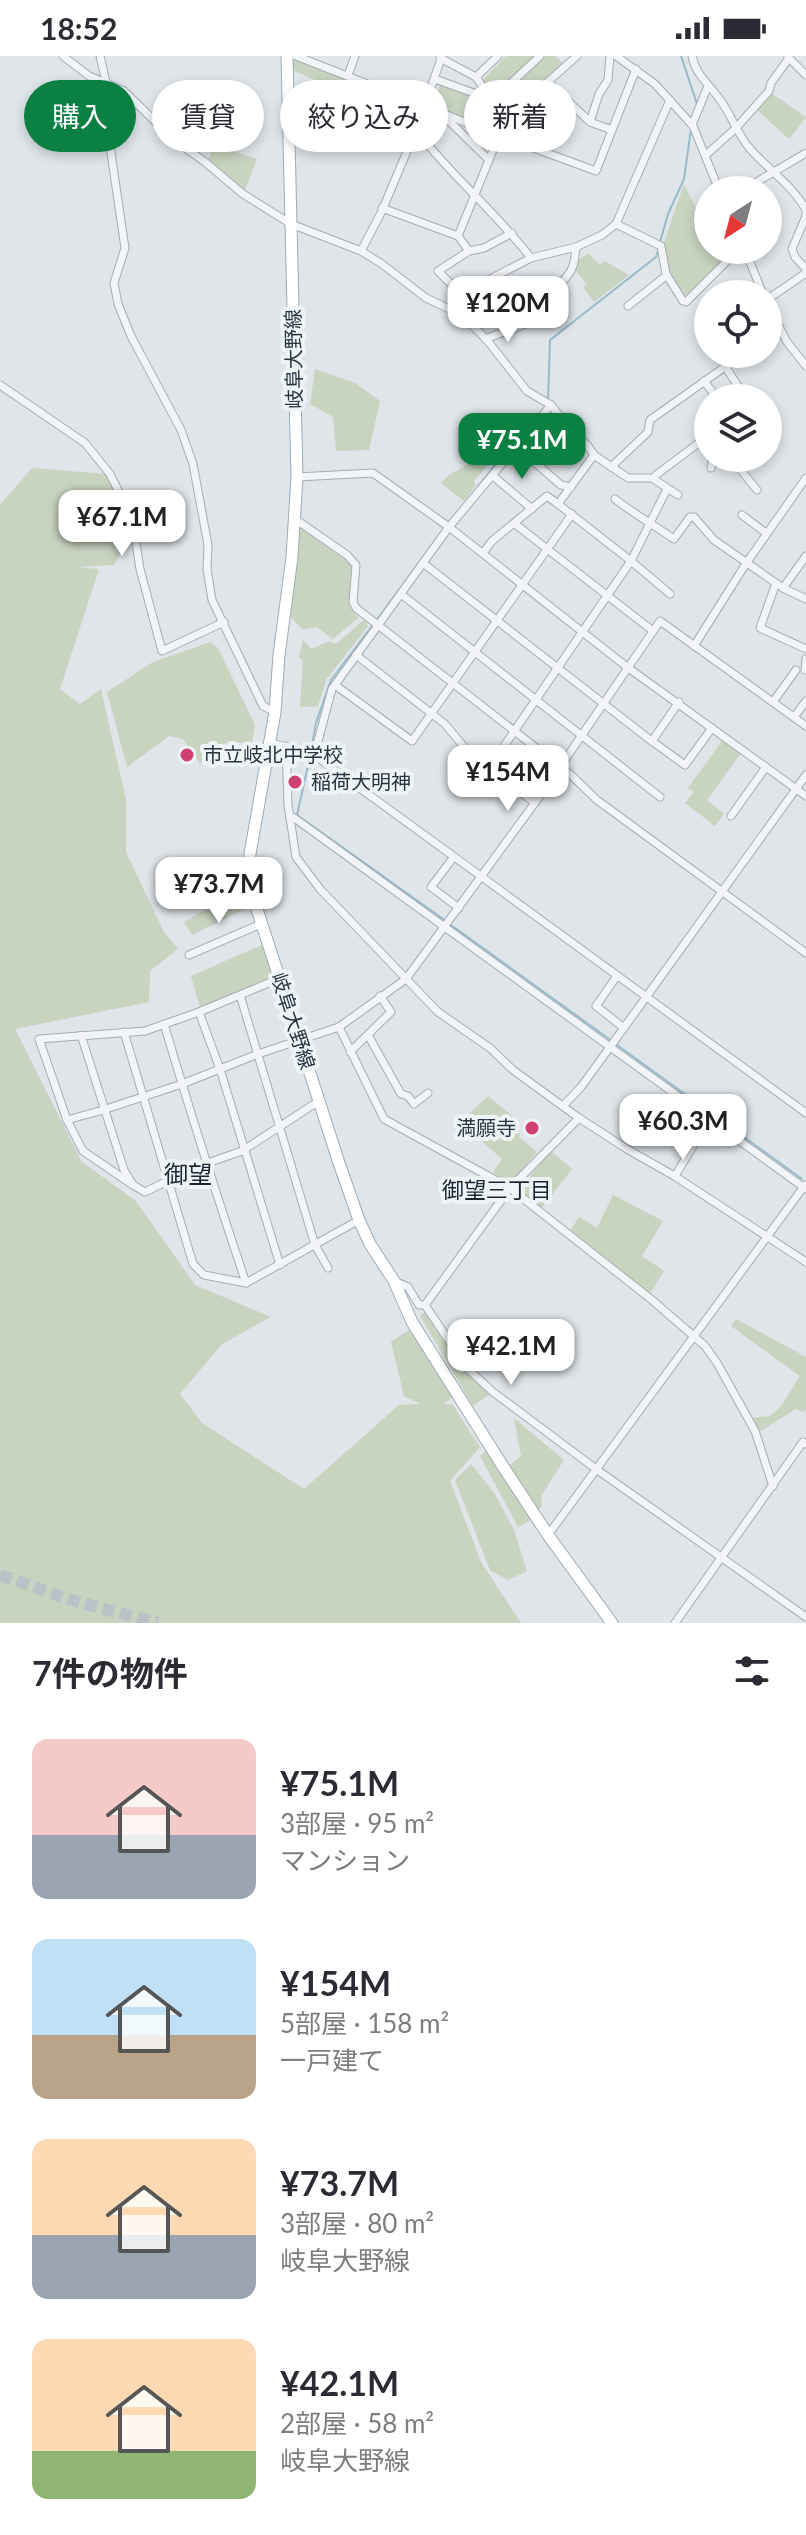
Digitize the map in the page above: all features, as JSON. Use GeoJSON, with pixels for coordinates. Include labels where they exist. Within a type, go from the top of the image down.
{"type":"FeatureCollection","features":[{"type":"Feature","properties":{"kind":"main road","name":"岐阜大野線"},"geometry":{"type":"LineString","coordinates":[[287,56],[297,477],[275,712],[249,861],[251,881],[278,979],[359,1220],[370,1244],[394,1281],[412,1322],[548,1535],[612,1623]]}},
{"type":"Feature","properties":{"kind":"street"},"geometry":{"type":"LineString","coordinates":[[63,56],[89,76],[100,80]]}},
{"type":"Feature","properties":{"kind":"street"},"geometry":{"type":"LineString","coordinates":[[100,56],[106,80]]}},
{"type":"Feature","properties":{"kind":"street"},"geometry":{"type":"LineString","coordinates":[[296,56],[360,80]]}},
{"type":"Feature","properties":{"kind":"street"},"geometry":{"type":"LineString","coordinates":[[348,75],[355,56]]}},
{"type":"Feature","properties":{"kind":"street"},"geometry":{"type":"LineString","coordinates":[[476,77],[498,56]]}},
{"type":"Feature","properties":{"kind":"street"},"geometry":{"type":"LineString","coordinates":[[514,80],[540,56]]}},
{"type":"Feature","properties":{"kind":"street"},"geometry":{"type":"LineString","coordinates":[[562,56],[570,63]]}},
{"type":"Feature","properties":{"kind":"street"},"geometry":{"type":"LineString","coordinates":[[550,80],[577,56]]}},
{"type":"Feature","properties":{"kind":"street"},"geometry":{"type":"LineString","coordinates":[[590,122],[599,94],[608,80],[613,56],[655,84],[692,125],[714,176]]}},
{"type":"Feature","properties":{"kind":"street"},"geometry":{"type":"LineString","coordinates":[[692,56],[751,150],[806,210],[792,249],[806,271],[782,291]]}},
{"type":"Feature","properties":{"kind":"street"},"geometry":{"type":"LineString","coordinates":[[464,90],[435,79],[441,57],[478,80]]}},
{"type":"Feature","properties":{"kind":"street"},"geometry":{"type":"LineString","coordinates":[[706,155],[769,91],[788,57],[806,75]]}},
{"type":"Feature","properties":{"kind":"street"},"geometry":{"type":"LineString","coordinates":[[546,152],[596,171],[636,69]]}},
{"type":"Feature","properties":{"kind":"street"},"geometry":{"type":"LineString","coordinates":[[692,125],[708,86]]}},
{"type":"Feature","properties":{"kind":"street"},"geometry":{"type":"LineString","coordinates":[[461,294],[531,258],[576,247],[602,235],[616,224],[670,100]]}},
{"type":"Feature","properties":{"kind":"street"},"geometry":{"type":"LineString","coordinates":[[136,103],[174,140],[243,194],[291,224],[361,251],[426,298],[463,314],[527,391],[551,405],[594,455],[628,478],[654,479],[678,495]]}},
{"type":"Feature","properties":{"kind":"street"},"geometry":{"type":"LineString","coordinates":[[576,109],[590,122],[612,130]]}},
{"type":"Feature","properties":{"kind":"street"},"geometry":{"type":"LineString","coordinates":[[448,121],[489,160]]}},
{"type":"Feature","properties":{"kind":"street"},"geometry":{"type":"LineString","coordinates":[[111,152],[125,248],[114,283],[118,304],[131,336],[181,430],[193,464],[208,545],[207,569],[212,600],[263,706],[275,712]]}},
{"type":"Feature","properties":{"kind":"street"},"geometry":{"type":"LineString","coordinates":[[361,251],[406,152]]}},
{"type":"Feature","properties":{"kind":"street"},"geometry":{"type":"LineString","coordinates":[[435,152],[512,233],[531,258]]}},
{"type":"Feature","properties":{"kind":"street"},"geometry":{"type":"LineString","coordinates":[[458,236],[492,152]]}},
{"type":"Feature","properties":{"kind":"street"},"geometry":{"type":"LineString","coordinates":[[767,176],[806,153]]}},
{"type":"Feature","properties":{"kind":"street"},"geometry":{"type":"LineString","coordinates":[[382,208],[458,236],[469,251]]}},
{"type":"Feature","properties":{"kind":"street"},"geometry":{"type":"LineString","coordinates":[[616,224],[661,246],[667,275],[683,301],[686,302],[724,264]]}},
{"type":"Feature","properties":{"kind":"street"},"geometry":{"type":"LineString","coordinates":[[463,314],[461,294],[438,271],[469,251],[484,248],[512,233]]}},
{"type":"Feature","properties":{"kind":"street"},"geometry":{"type":"LineString","coordinates":[[463,314],[506,294],[517,297],[540,294],[559,286],[572,267],[576,247]]}},
{"type":"Feature","properties":{"kind":"street"},"geometry":{"type":"LineString","coordinates":[[628,306],[667,275]]}},
{"type":"Feature","properties":{"kind":"street"},"geometry":{"type":"LineString","coordinates":[[485,339],[556,313]]}},
{"type":"Feature","properties":{"kind":"street"},"geometry":{"type":"LineString","coordinates":[[782,334],[806,366]]}},
{"type":"Feature","properties":{"kind":"street"},"geometry":{"type":"LineString","coordinates":[[611,467],[648,432],[650,420],[722,368]]}},
{"type":"Feature","properties":{"kind":"street"},"geometry":{"type":"LineString","coordinates":[[0,385],[85,443],[110,474],[135,537],[140,569],[162,651],[224,622]]}},
{"type":"Feature","properties":{"kind":"street"},"geometry":{"type":"LineString","coordinates":[[314,756],[332,689],[449,527],[551,405]]}},
{"type":"Feature","properties":{"kind":"street"},"geometry":{"type":"LineString","coordinates":[[654,479],[694,446]]}},
{"type":"Feature","properties":{"kind":"street"},"geometry":{"type":"LineString","coordinates":[[517,447],[561,485],[571,487]]}},
{"type":"Feature","properties":{"kind":"street"},"geometry":{"type":"LineString","coordinates":[[558,504],[594,455]]}},
{"type":"Feature","properties":{"kind":"street"},"geometry":{"type":"LineString","coordinates":[[742,472],[757,490]]}},
{"type":"Feature","properties":{"kind":"street"},"geometry":{"type":"LineString","coordinates":[[297,477],[373,473],[449,527],[627,667],[806,796]]}},
{"type":"Feature","properties":{"kind":"street"},"geometry":{"type":"LineString","coordinates":[[493,476],[532,509]]}},
{"type":"Feature","properties":{"kind":"street"},"geometry":{"type":"LineString","coordinates":[[694,646],[766,533],[806,478]]}},
{"type":"Feature","properties":{"kind":"street"},"geometry":{"type":"LineString","coordinates":[[489,768],[631,561],[667,489]]}},
{"type":"Feature","properties":{"kind":"street"},"geometry":{"type":"LineString","coordinates":[[483,553],[492,541],[547,496],[670,594]]}},
{"type":"Feature","properties":{"kind":"street"},"geometry":{"type":"LineString","coordinates":[[615,499],[674,539],[690,517],[694,517],[714,540],[806,599]]}},
{"type":"Feature","properties":{"kind":"street"},"geometry":{"type":"LineString","coordinates":[[335,685],[412,741],[572,514]]}},
{"type":"Feature","properties":{"kind":"street"},"geometry":{"type":"LineString","coordinates":[[742,515],[766,533]]}},
{"type":"Feature","properties":{"kind":"street"},"geometry":{"type":"LineString","coordinates":[[295,519],[347,555],[356,565],[353,602],[356,608],[455,683],[597,800],[806,953]]}},
{"type":"Feature","properties":{"kind":"street"},"geometry":{"type":"LineString","coordinates":[[515,524],[653,631]]}},
{"type":"Feature","properties":{"kind":"street"},"geometry":{"type":"LineString","coordinates":[[806,556],[780,585],[760,628],[806,649]]}},
{"type":"Feature","properties":{"kind":"street"},"geometry":{"type":"LineString","coordinates":[[423,563],[685,765],[712,728]]}},
{"type":"Feature","properties":{"kind":"street"},"geometry":{"type":"LineString","coordinates":[[401,594],[660,797]]}},
{"type":"Feature","properties":{"kind":"street"},"geometry":{"type":"LineString","coordinates":[[67,1120],[182,1084],[339,1027],[406,979],[535,803],[660,621],[806,726]]}},
{"type":"Feature","properties":{"kind":"street"},"geometry":{"type":"LineString","coordinates":[[356,655],[445,724],[469,753],[535,803]]}},
{"type":"Feature","properties":{"kind":"street"},"geometry":{"type":"LineString","coordinates":[[773,702],[806,659]]}},
{"type":"Feature","properties":{"kind":"street"},"geometry":{"type":"LineString","coordinates":[[794,717],[806,701]]}},
{"type":"Feature","properties":{"kind":"street"},"geometry":{"type":"LineString","coordinates":[[652,741],[679,702]]}},
{"type":"Feature","properties":{"kind":"street"},"geometry":{"type":"LineString","coordinates":[[271,743],[314,756],[806,1113]]}},
{"type":"Feature","properties":{"kind":"street"},"geometry":{"type":"LineString","coordinates":[[286,746],[296,857],[438,1012],[490,1048],[513,1070],[579,1118],[675,1176],[806,1262]]}},
{"type":"Feature","properties":{"kind":"street"},"geometry":{"type":"LineString","coordinates":[[731,816],[766,767]]}},
{"type":"Feature","properties":{"kind":"street"},"geometry":{"type":"LineString","coordinates":[[563,1106],[581,1087],[806,775]]}},
{"type":"Feature","properties":{"kind":"street"},"geometry":{"type":"LineString","coordinates":[[290,817],[805,1186],[548,1535]]}},
{"type":"Feature","properties":{"kind":"street"},"geometry":{"type":"LineString","coordinates":[[453,858],[431,887],[459,908]]}},
{"type":"Feature","properties":{"kind":"street"},"geometry":{"type":"LineString","coordinates":[[189,955],[261,924]]}},
{"type":"Feature","properties":{"kind":"street"},"geometry":{"type":"LineString","coordinates":[[617,976],[596,1006],[624,1028]]}},
{"type":"Feature","properties":{"kind":"street"},"geometry":{"type":"LineString","coordinates":[[278,979],[145,1031],[39,1039],[67,1120],[83,1151],[145,1192],[208,1162],[245,1149],[319,1101]]}},
{"type":"Feature","properties":{"kind":"street"},"geometry":{"type":"LineString","coordinates":[[240,995],[315,1245],[328,1268]]}},
{"type":"Feature","properties":{"kind":"street"},"geometry":{"type":"LineString","coordinates":[[350,1052],[391,1012],[380,996]]}},
{"type":"Feature","properties":{"kind":"street"},"geometry":{"type":"LineString","coordinates":[[199,1012],[220,1069],[280,1265]]}},
{"type":"Feature","properties":{"kind":"street"},"geometry":{"type":"LineString","coordinates":[[164,1024],[246,1283]]}},
{"type":"Feature","properties":{"kind":"street"},"geometry":{"type":"LineString","coordinates":[[339,1027],[384,1119],[510,1188],[695,1336],[717,1363],[755,1431],[773,1486]]}},
{"type":"Feature","properties":{"kind":"street"},"geometry":{"type":"LineString","coordinates":[[124,1032],[193,1264],[204,1275],[246,1283],[359,1220]]}},
{"type":"Feature","properties":{"kind":"street"},"geometry":{"type":"LineString","coordinates":[[81,1035],[103,1110],[124,1170],[133,1185]]}},
{"type":"Feature","properties":{"kind":"street"},"geometry":{"type":"LineString","coordinates":[[368,1035],[401,1094],[408,1096],[414,1104],[428,1093]]}},
{"type":"Feature","properties":{"kind":"street"},"geometry":{"type":"LineString","coordinates":[[425,1305],[510,1188],[579,1118]]}},
{"type":"Feature","properties":{"kind":"street"},"geometry":{"type":"LineString","coordinates":[[675,1176],[709,1119]]}},
{"type":"Feature","properties":{"kind":"street"},"geometry":{"type":"LineString","coordinates":[[394,1281],[408,1287],[419,1305],[425,1305]]}},
{"type":"Feature","properties":{"kind":"street"},"geometry":{"type":"LineString","coordinates":[[425,1305],[468,1369],[516,1411],[806,1621]]}},
{"type":"Feature","properties":{"kind":"street"},"geometry":{"type":"LineString","coordinates":[[675,1623],[803,1442],[806,1444]]}},
{"type":"Feature","properties":{"kind":"green space"},"geometry":{"type":"Polygon","coordinates":[[[506,56],[555,56],[564,64],[548,80],[483,80],[506,56]]]}},
{"type":"Feature","properties":{"kind":"green space"},"geometry":{"type":"Polygon","coordinates":[[[294,58],[352,80],[315,80],[290,69],[294,58]]]}},
{"type":"Feature","properties":{"kind":"green space"},"geometry":{"type":"Polygon","coordinates":[[[448,87],[464,94],[464,119],[448,113],[448,87]]]}},
{"type":"Feature","properties":{"kind":"green space"},"geometry":{"type":"Polygon","coordinates":[[[771,93],[806,117],[789,139],[757,110],[771,93]]]}},
{"type":"Feature","properties":{"kind":"green space"},"geometry":{"type":"Polygon","coordinates":[[[211,152],[236,152],[257,159],[245,190],[208,162],[211,152]]]}},
{"type":"Feature","properties":{"kind":"green space"},"geometry":{"type":"Polygon","coordinates":[[[684,184],[694,205],[694,264],[718,264],[704,280],[694,280],[694,290],[684,298],[668,269],[663,245],[684,184]]]}},
{"type":"Feature","properties":{"kind":"green space"},"geometry":{"type":"Polygon","coordinates":[[[588,253],[600,265],[605,261],[629,275],[594,302],[583,287],[587,285],[575,269],[576,262],[588,253]]]}},
{"type":"Feature","properties":{"kind":"green space"},"geometry":{"type":"Polygon","coordinates":[[[315,369],[355,383],[380,401],[369,450],[336,451],[333,417],[310,404],[315,369]]]}},
{"type":"Feature","properties":{"kind":"green space"},"geometry":{"type":"Polygon","coordinates":[[[479,458],[488,465],[474,481],[476,485],[464,501],[441,483],[479,458]]]}},
{"type":"Feature","properties":{"kind":"green space"},"geometry":{"type":"Polygon","coordinates":[[[32,468],[106,474],[132,531],[114,565],[76,567],[99,569],[60,689],[80,704],[101,689],[126,800],[126,852],[164,932],[178,949],[150,971],[149,1002],[15,1029],[82,1162],[136,1201],[195,1285],[271,1317],[222,1344],[180,1394],[202,1423],[304,1489],[399,1405],[420,1404],[404,1396],[391,1342],[413,1327],[456,1395],[443,1404],[452,1404],[480,1447],[450,1481],[481,1562],[521,1623],[0,1623],[0,505],[32,468]]]}},
{"type":"Feature","properties":{"kind":"green space"},"geometry":{"type":"Polygon","coordinates":[[[299,526],[354,566],[349,605],[358,618],[333,639],[317,627],[303,629],[291,618],[299,526]]]}},
{"type":"Feature","properties":{"kind":"green space"},"geometry":{"type":"Polygon","coordinates":[[[365,619],[368,626],[326,680],[318,706],[300,707],[303,660],[299,657],[303,640],[311,649],[330,641],[336,644],[365,619]]]}},
{"type":"Feature","properties":{"kind":"green space"},"geometry":{"type":"Polygon","coordinates":[[[210,642],[218,648],[255,725],[252,744],[228,741],[200,764],[183,739],[169,736],[127,767],[107,692],[153,662],[210,642]]]}},
{"type":"Feature","properties":{"kind":"green space"},"geometry":{"type":"Polygon","coordinates":[[[724,738],[741,753],[707,800],[724,814],[715,826],[685,803],[694,792],[688,788],[724,738]]]}},
{"type":"Feature","properties":{"kind":"green space"},"geometry":{"type":"Polygon","coordinates":[[[241,889],[246,893],[247,908],[192,935],[184,922],[241,889]]]}},
{"type":"Feature","properties":{"kind":"green space"},"geometry":{"type":"Polygon","coordinates":[[[262,945],[273,979],[200,1007],[191,976],[262,945]]]}},
{"type":"Feature","properties":{"kind":"green space"},"geometry":{"type":"Polygon","coordinates":[[[488,1096],[516,1119],[510,1125],[537,1152],[513,1181],[506,1183],[493,1172],[502,1159],[460,1122],[488,1096]]]}},
{"type":"Feature","properties":{"kind":"green space"},"geometry":{"type":"Polygon","coordinates":[[[551,1151],[572,1169],[540,1210],[517,1191],[551,1151]]]}},
{"type":"Feature","properties":{"kind":"green space"},"geometry":{"type":"Polygon","coordinates":[[[613,1195],[663,1221],[642,1256],[664,1271],[649,1295],[570,1231],[579,1217],[597,1228],[613,1195]]]}},
{"type":"Feature","properties":{"kind":"green space"},"geometry":{"type":"Polygon","coordinates":[[[425,1312],[468,1374],[490,1394],[473,1406],[420,1316],[425,1312]]]}},
{"type":"Feature","properties":{"kind":"green space"},"geometry":{"type":"Polygon","coordinates":[[[736,1319],[806,1357],[804,1412],[796,1409],[759,1432],[750,1418],[770,1416],[781,1406],[800,1376],[731,1326],[736,1319]]]}},
{"type":"Feature","properties":{"kind":"green space"},"geometry":{"type":"Polygon","coordinates":[[[514,1418],[564,1460],[541,1496],[542,1505],[538,1511],[509,1466],[521,1456],[514,1418]]]}},
{"type":"Feature","properties":{"kind":"green space"},"geometry":{"type":"Polygon","coordinates":[[[486,1450],[531,1520],[518,1527],[480,1456],[486,1450]]]}},
{"type":"Feature","properties":{"kind":"green space"},"geometry":{"type":"Polygon","coordinates":[[[471,1464],[495,1494],[514,1530],[527,1571],[508,1580],[490,1570],[455,1480],[471,1464]]]}},
{"type":"Feature","properties":{"kind":"waterway"},"geometry":{"type":"LineString","coordinates":[[681,56],[697,104]]}},
{"type":"Feature","properties":{"kind":"waterway"},"geometry":{"type":"LineString","coordinates":[[660,242],[668,214],[684,179],[691,129]]}},
{"type":"Feature","properties":{"kind":"waterway"},"geometry":{"type":"LineString","coordinates":[[548,401],[550,340],[656,257],[659,248]]}},
{"type":"Feature","properties":{"kind":"waterway"},"geometry":{"type":"LineString","coordinates":[[460,509],[543,410]]}},
{"type":"Feature","properties":{"kind":"waterway"},"geometry":{"type":"LineString","coordinates":[[376,621],[441,533]]}},
{"type":"Feature","properties":{"kind":"waterway"},"geometry":{"type":"LineString","coordinates":[[311,751],[316,723],[331,680],[372,626]]}},
{"type":"Feature","properties":{"kind":"waterway"},"geometry":{"type":"LineString","coordinates":[[310,757],[297,815],[446,921]]}},
{"type":"Feature","properties":{"kind":"waterway"},"geometry":{"type":"LineString","coordinates":[[451,925],[609,1039]]}},
{"type":"Feature","properties":{"kind":"waterway"},"geometry":{"type":"LineString","coordinates":[[617,1045],[802,1179]]}},
{"type":"Feature","properties":{"kind":"tunnel"},"geometry":{"type":"LineString","coordinates":[[0,1575],[71,1600],[158,1623]]}},
{"type":"Feature","properties":{"kind":"place","name":"市立岐北中学校"},"geometry":{"type":"Point","coordinates":[187,755]}},
{"type":"Feature","properties":{"kind":"place","name":"稲荷大明神"},"geometry":{"type":"Point","coordinates":[295,782]}},
{"type":"Feature","properties":{"kind":"place","name":"満願寺"},"geometry":{"type":"Point","coordinates":[532,1128]}},
{"type":"Feature","properties":{"kind":"district","name":"御望"},"geometry":{"type":"Point","coordinates":[188,1175]}},
{"type":"Feature","properties":{"kind":"district","name":"御望三丁目"},"geometry":{"type":"Point","coordinates":[497,1190]}}]}
